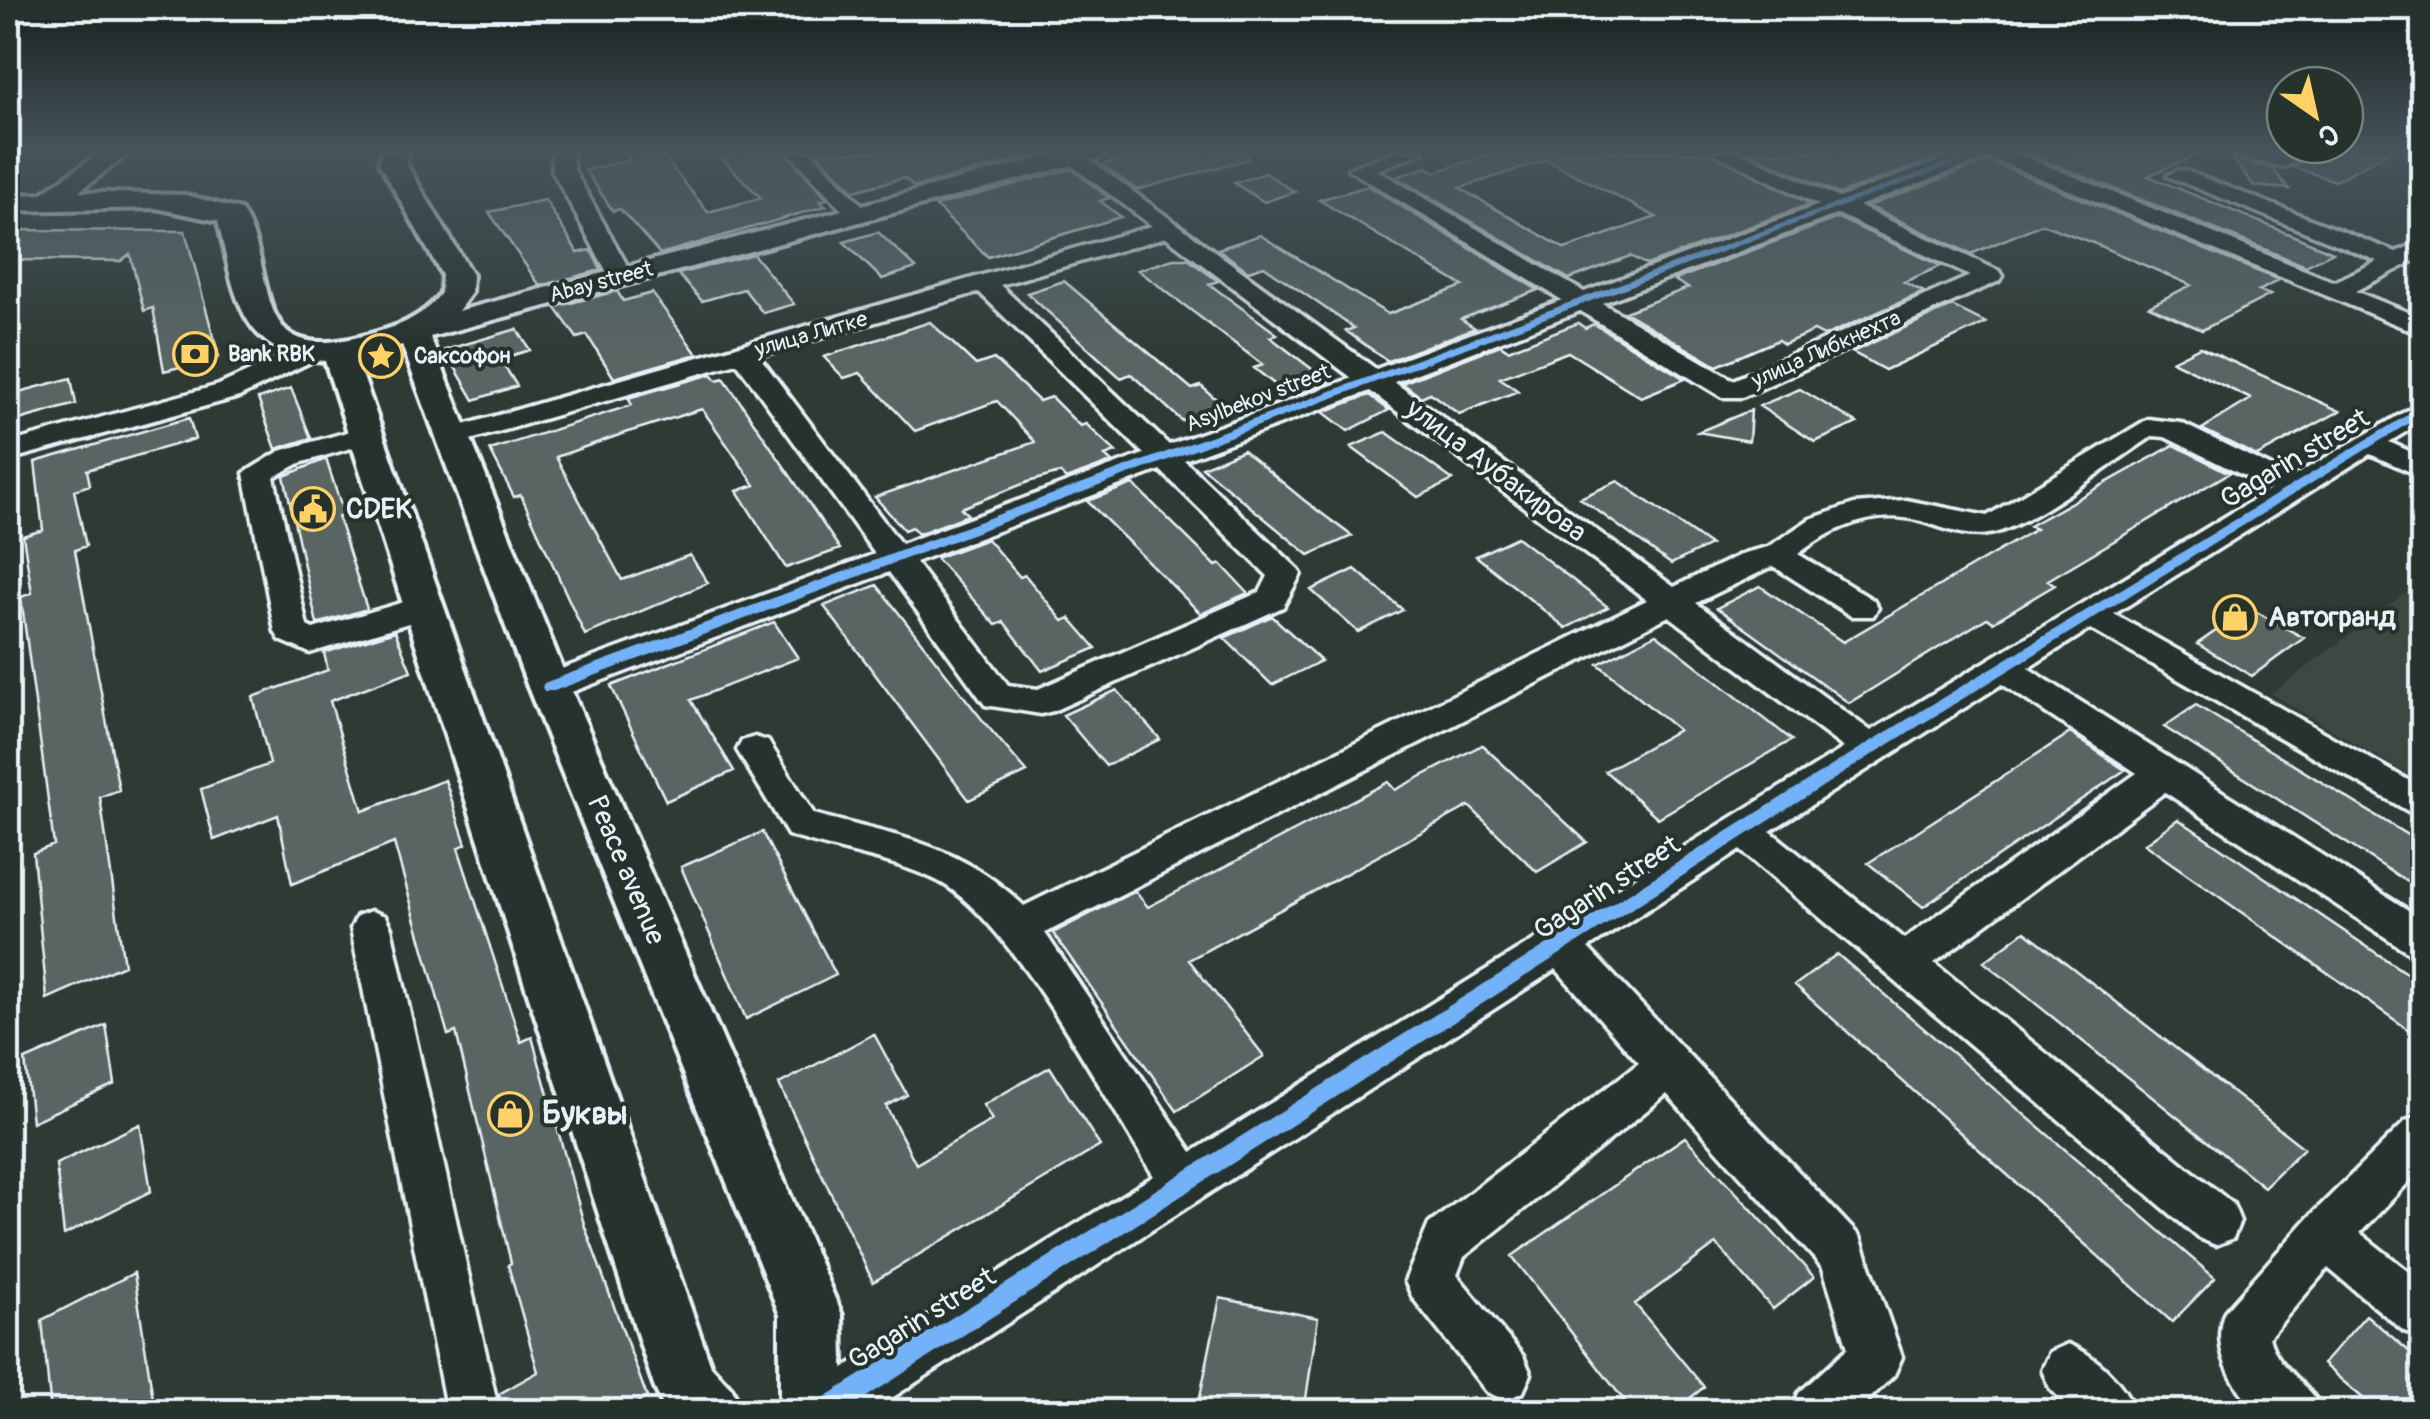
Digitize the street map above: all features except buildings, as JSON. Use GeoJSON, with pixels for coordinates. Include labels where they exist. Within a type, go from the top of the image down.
{"type":"FeatureCollection","features":[{"type":"Feature","properties":{"kind":"main road"},"geometry":{"type":"LineString","coordinates":[[232,218],[264,323],[275,338],[325,352],[366,434],[686,1386],[709,1412]]}},
{"type":"Feature","properties":{"kind":"main road"},"geometry":{"type":"LineString","coordinates":[[413,333],[443,312],[456,293],[457,275],[422,218]]}},
{"type":"Feature","properties":{"kind":"main road","name":"Abay street"},"geometry":{"type":"LineString","coordinates":[[325,352],[413,333],[842,218]]}},
{"type":"Feature","properties":{"kind":"main road","name":"Peace avenue"},"geometry":{"type":"LineString","coordinates":[[413,333],[549,687],[811,1315],[812,1412]]}},
{"type":"Feature","properties":{"kind":"street"},"geometry":{"type":"LineString","coordinates":[[589,218],[621,276]]}},
{"type":"Feature","properties":{"kind":"street","name":"улица Аубакирова"},"geometry":{"type":"LineString","coordinates":[[1156,218],[1870,749]]}},
{"type":"Feature","properties":{"kind":"street","name":"улица Либкнехта"},"geometry":{"type":"LineString","coordinates":[[1442,218],[1732,391],[1990,276],[1864,218]]}},
{"type":"Feature","properties":{"kind":"street","name":"Asylbekov street"},"geometry":{"type":"LineString","coordinates":[[549,687],[1804,218]]}},
{"type":"Feature","properties":{"kind":"street"},"geometry":{"type":"LineString","coordinates":[[2157,218],[2422,327]]}},
{"type":"Feature","properties":{"kind":"street"},"geometry":{"type":"LineString","coordinates":[[2288,218],[2397,260]]}},
{"type":"Feature","properties":{"kind":"street","name":"улица Литке"},"geometry":{"type":"LineString","coordinates":[[453,437],[1168,229]]}},
{"type":"Feature","properties":{"kind":"street"},"geometry":{"type":"LineString","coordinates":[[2335,291],[2422,248]]}},
{"type":"Feature","properties":{"kind":"street"},"geometry":{"type":"LineString","coordinates":[[744,354],[997,696],[1040,702],[1272,599],[1285,574],[984,283]]}},
{"type":"Feature","properties":{"kind":"street"},"geometry":{"type":"LineString","coordinates":[[8,452],[228,392],[325,352]]}},
{"type":"Feature","properties":{"kind":"street","name":"Gagarin street"},"geometry":{"type":"LineString","coordinates":[[822,1412],[1562,948],[1870,749],[2422,410]]}},
{"type":"Feature","properties":{"kind":"street"},"geometry":{"type":"LineString","coordinates":[[1018,928],[1669,600],[1755,560],[1778,556],[1801,534],[1858,514],[1903,508],[1973,525],[1997,523],[2148,428],[2172,428],[2294,489]]}},
{"type":"Feature","properties":{"kind":"street"},"geometry":{"type":"LineString","coordinates":[[366,434],[290,457],[260,474],[292,632],[310,642],[424,607]]}},
{"type":"Feature","properties":{"kind":"street"},"geometry":{"type":"LineString","coordinates":[[2368,444],[2422,468]]}},
{"type":"Feature","properties":{"kind":"street"},"geometry":{"type":"LineString","coordinates":[[1778,556],[1862,608]]}},
{"type":"Feature","properties":{"kind":"street"},"geometry":{"type":"LineString","coordinates":[[2089,614],[2422,805]]}},
{"type":"Feature","properties":{"kind":"street"},"geometry":{"type":"LineString","coordinates":[[2001,668],[2422,940]]}},
{"type":"Feature","properties":{"kind":"street"},"geometry":{"type":"LineString","coordinates":[[755,750],[801,824],[947,867],[983,891],[1018,928],[1186,1184]]}},
{"type":"Feature","properties":{"kind":"street"},"geometry":{"type":"LineString","coordinates":[[1903,963],[2164,773]]}},
{"type":"Feature","properties":{"kind":"street"},"geometry":{"type":"LineString","coordinates":[[1742,830],[2216,1221]]}},
{"type":"Feature","properties":{"kind":"street"},"geometry":{"type":"LineString","coordinates":[[372,928],[470,1381],[472,1412]]}},
{"type":"Feature","properties":{"kind":"street"},"geometry":{"type":"LineString","coordinates":[[1562,948],[1843,1254],[1876,1357],[1818,1412]]}},
{"type":"Feature","properties":{"kind":"street"},"geometry":{"type":"LineString","coordinates":[[1504,1374],[1430,1281],[1446,1241],[1669,1066]]}},
{"type":"Feature","properties":{"kind":"street"},"geometry":{"type":"LineString","coordinates":[[2297,1412],[2265,1382],[2244,1352],[2243,1329],[2325,1235],[2422,1136]]}},
{"type":"Feature","properties":{"kind":"street"},"geometry":{"type":"LineString","coordinates":[[2325,1235],[2422,1313]]}},
{"type":"Feature","properties":{"kind":"street"},"geometry":{"type":"LineString","coordinates":[[2068,1370],[2110,1412]]}},
{"type":"Feature","properties":{"kind":"shaded area"},"geometry":{"type":"Polygon","coordinates":[[[2422,580],[2422,783],[2271,694],[2422,580]]]}},
{"type":"Feature","properties":{"kind":"cycle path"},"geometry":{"type":"LineString","coordinates":[[549,687],[1806,218]]}},
{"type":"Feature","properties":{"kind":"cycle path"},"geometry":{"type":"LineString","coordinates":[[822,1412],[1870,749],[2422,410]]}},
{"type":"Feature","properties":{"kind":"place","name":"Bank RBK"},"geometry":{"type":"Point","coordinates":[195,354]}},
{"type":"Feature","properties":{"kind":"place","name":"Саксофон"},"geometry":{"type":"Point","coordinates":[381,356]}},
{"type":"Feature","properties":{"kind":"place","name":"CDEK"},"geometry":{"type":"Point","coordinates":[313,509]}},
{"type":"Feature","properties":{"kind":"place","name":"Автогранд"},"geometry":{"type":"Point","coordinates":[2235,617]}},
{"type":"Feature","properties":{"kind":"place","name":"Буквы"},"geometry":{"type":"Point","coordinates":[510,1114]}}]}
